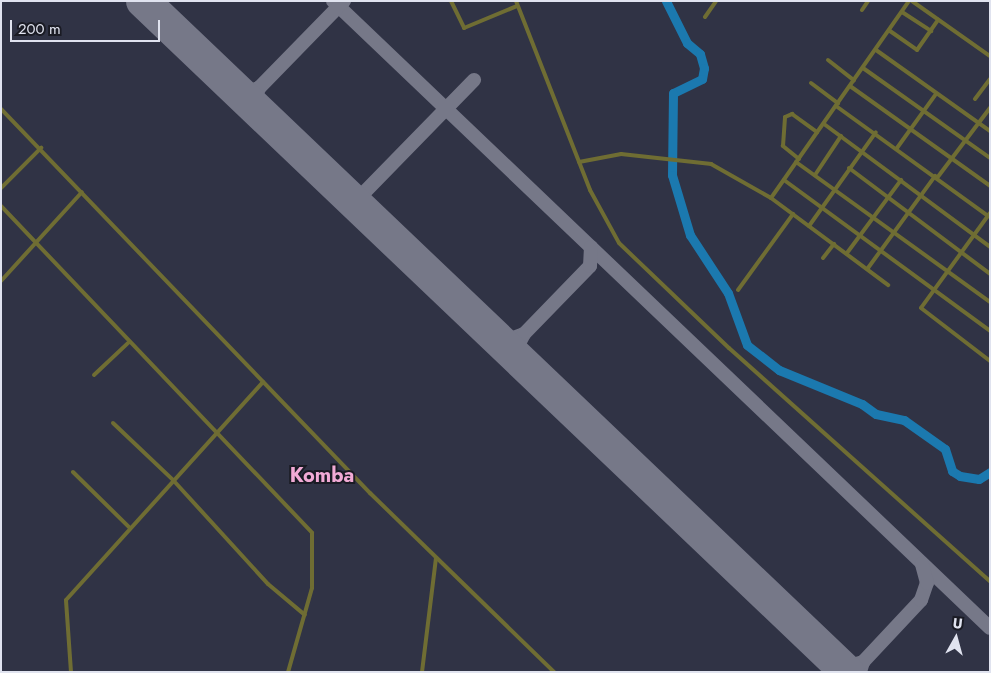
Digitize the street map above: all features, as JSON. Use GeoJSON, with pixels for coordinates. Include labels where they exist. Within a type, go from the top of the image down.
{"type":"FeatureCollection","features":[{"type":"Feature","properties":{"kind":"street"},"geometry":{"type":"LineString","coordinates":[[451,1],[464,28],[517,4],[597,206],[628,253],[990,581]]}},
{"type":"Feature","properties":{"kind":"street"},"geometry":{"type":"LineString","coordinates":[[705,17],[716,1]]}},
{"type":"Feature","properties":{"kind":"street"},"geometry":{"type":"LineString","coordinates":[[862,10],[868,1]]}},
{"type":"Feature","properties":{"kind":"street"},"geometry":{"type":"LineString","coordinates":[[771,198],[910,1],[990,56]]}},
{"type":"Feature","properties":{"kind":"street"},"geometry":{"type":"LineString","coordinates":[[902,12],[931,31]]}},
{"type":"Feature","properties":{"kind":"street"},"geometry":{"type":"LineString","coordinates":[[890,31],[917,50],[938,20]]}},
{"type":"Feature","properties":{"kind":"street"},"geometry":{"type":"LineString","coordinates":[[876,50],[990,131]]}},
{"type":"Feature","properties":{"kind":"street"},"geometry":{"type":"LineString","coordinates":[[828,60],[854,80]]}},
{"type":"Feature","properties":{"kind":"street"},"geometry":{"type":"LineString","coordinates":[[863,68],[990,158]]}},
{"type":"Feature","properties":{"kind":"street"},"geometry":{"type":"LineString","coordinates":[[975,99],[990,79]]}},
{"type":"Feature","properties":{"kind":"street"},"geometry":{"type":"LineString","coordinates":[[811,83],[989,216],[960,252],[921,309],[990,361]]}},
{"type":"Feature","properties":{"kind":"street"},"geometry":{"type":"LineString","coordinates":[[850,86],[990,186]]}},
{"type":"Feature","properties":{"kind":"street"},"geometry":{"type":"LineString","coordinates":[[897,148],[936,94]]}},
{"type":"Feature","properties":{"kind":"street"},"geometry":{"type":"LineString","coordinates":[[868,268],[990,108]]}},
{"type":"Feature","properties":{"kind":"street"},"geometry":{"type":"LineString","coordinates":[[1,110],[41,148],[262,382],[436,558],[554,672]]}},
{"type":"Feature","properties":{"kind":"street"},"geometry":{"type":"LineString","coordinates":[[818,132],[792,114],[784,117],[783,146],[815,175],[990,302]]}},
{"type":"Feature","properties":{"kind":"street"},"geometry":{"type":"LineString","coordinates":[[824,124],[990,247]]}},
{"type":"Feature","properties":{"kind":"street"},"geometry":{"type":"LineString","coordinates":[[808,226],[861,150],[876,132]]}},
{"type":"Feature","properties":{"kind":"street"},"geometry":{"type":"LineString","coordinates":[[815,175],[841,136]]}},
{"type":"Feature","properties":{"kind":"street"},"geometry":{"type":"LineString","coordinates":[[1,188],[41,148]]}},
{"type":"Feature","properties":{"kind":"street"},"geometry":{"type":"LineString","coordinates":[[579,162],[602,156],[711,164],[771,198],[868,268],[888,285]]}},
{"type":"Feature","properties":{"kind":"street"},"geometry":{"type":"LineString","coordinates":[[849,168],[990,274]]}},
{"type":"Feature","properties":{"kind":"street"},"geometry":{"type":"LineString","coordinates":[[784,180],[990,331]]}},
{"type":"Feature","properties":{"kind":"street"},"geometry":{"type":"LineString","coordinates":[[847,253],[901,180]]}},
{"type":"Feature","properties":{"kind":"street"},"geometry":{"type":"LineString","coordinates":[[1,281],[82,192]]}},
{"type":"Feature","properties":{"kind":"street"},"geometry":{"type":"LineString","coordinates":[[1,206],[34,244],[312,533],[316,554],[305,615],[288,672]]}},
{"type":"Feature","properties":{"kind":"street"},"geometry":{"type":"LineString","coordinates":[[738,290],[793,214]]}},
{"type":"Feature","properties":{"kind":"street"},"geometry":{"type":"LineString","coordinates":[[823,258],[834,244]]}},
{"type":"Feature","properties":{"kind":"street"},"geometry":{"type":"LineString","coordinates":[[94,375],[129,342]]}},
{"type":"Feature","properties":{"kind":"street"},"geometry":{"type":"LineString","coordinates":[[71,672],[65,602],[262,382]]}},
{"type":"Feature","properties":{"kind":"street"},"geometry":{"type":"LineString","coordinates":[[113,423],[173,480],[268,584],[305,615]]}},
{"type":"Feature","properties":{"kind":"street"},"geometry":{"type":"LineString","coordinates":[[73,472],[130,528]]}},
{"type":"Feature","properties":{"kind":"street"},"geometry":{"type":"LineString","coordinates":[[422,672],[436,558]]}},
{"type":"Feature","properties":{"kind":"waterway"},"geometry":{"type":"LineString","coordinates":[[666,1],[687,43],[700,54],[704,68],[702,79],[673,93],[672,175],[690,235],[728,293],[747,345],[779,370],[862,404],[876,414],[904,420],[945,449],[952,471],[960,476],[979,479],[990,472]]}},
{"type":"Feature","properties":{"kind":"taxiway"},"geometry":{"type":"LineString","coordinates":[[333,1],[990,628]]}},
{"type":"Feature","properties":{"kind":"taxiway"},"geometry":{"type":"LineString","coordinates":[[259,112],[255,98],[259,88],[344,1]]}},
{"type":"Feature","properties":{"kind":"taxiway"},"geometry":{"type":"LineString","coordinates":[[354,203],[474,80]]}},
{"type":"Feature","properties":{"kind":"taxiway"},"geometry":{"type":"LineString","coordinates":[[232,86],[245,93],[259,88]]}},
{"type":"Feature","properties":{"kind":"taxiway"},"geometry":{"type":"LineString","coordinates":[[524,334],[590,266],[591,247]]}},
{"type":"Feature","properties":{"kind":"taxiway"},"geometry":{"type":"LineString","coordinates":[[483,326],[505,341],[524,334],[517,347],[527,367]]}},
{"type":"Feature","properties":{"kind":"taxiway"},"geometry":{"type":"LineString","coordinates":[[863,662],[921,600],[927,583],[922,564]]}},
{"type":"Feature","properties":{"kind":"taxiway"},"geometry":{"type":"LineString","coordinates":[[837,662],[849,666],[863,662],[860,672]]}},
{"type":"Feature","properties":{"kind":"runway"},"geometry":{"type":"LineString","coordinates":[[143,1],[847,672]]}},
{"type":"Feature","properties":{"kind":"district","name":"Komba"},"geometry":{"type":"Point","coordinates":[322,475]}}]}
